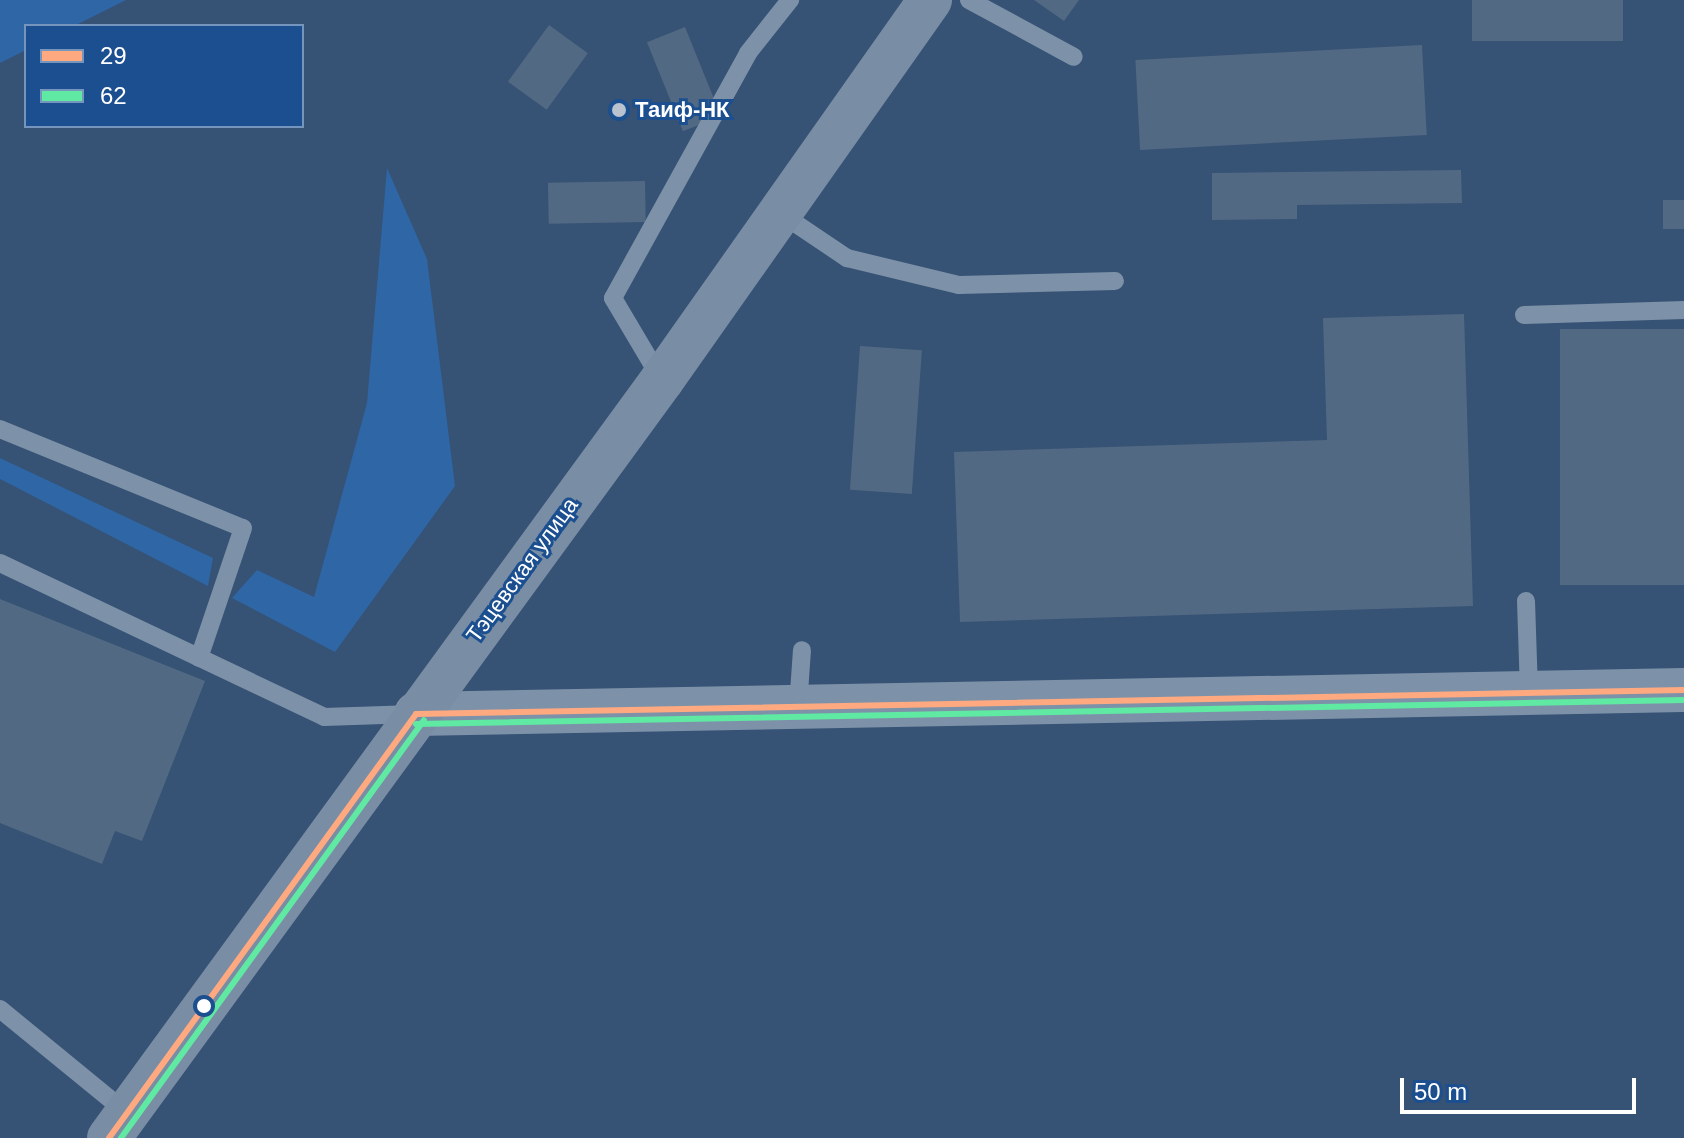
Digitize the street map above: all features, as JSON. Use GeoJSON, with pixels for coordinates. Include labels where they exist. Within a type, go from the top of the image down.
{"type":"FeatureCollection","features":[{"type":"Feature","properties":{"kind":"main road","name":"Тэцевская улица"},"geometry":{"type":"LineString","coordinates":[[118,1125],[662,380],[930,0]]}},
{"type":"Feature","properties":{"kind":"street"},"geometry":{"type":"LineString","coordinates":[[416,714],[1684,690]]}},
{"type":"Feature","properties":{"kind":"lane"},"geometry":{"type":"LineString","coordinates":[[662,380],[613,298],[748,53],[790,0]]}},
{"type":"Feature","properties":{"kind":"lane"},"geometry":{"type":"LineString","coordinates":[[969,0],[1074,57]]}},
{"type":"Feature","properties":{"kind":"lane"},"geometry":{"type":"LineString","coordinates":[[780,213],[847,258],[959,285],[1115,281]]}},
{"type":"Feature","properties":{"kind":"lane"},"geometry":{"type":"LineString","coordinates":[[1524,315],[1684,310]]}},
{"type":"Feature","properties":{"kind":"lane"},"geometry":{"type":"LineString","coordinates":[[0,429],[243,528],[199,658]]}},
{"type":"Feature","properties":{"kind":"lane"},"geometry":{"type":"LineString","coordinates":[[0,563],[324,717],[416,714]]}},
{"type":"Feature","properties":{"kind":"lane"},"geometry":{"type":"LineString","coordinates":[[1526,601],[1529,693]]}},
{"type":"Feature","properties":{"kind":"lane"},"geometry":{"type":"LineString","coordinates":[[798,707],[802,650]]}},
{"type":"Feature","properties":{"kind":"lane"},"geometry":{"type":"LineString","coordinates":[[0,1009],[118,1125]]}},
{"type":"Feature","properties":{"kind":"shaded area"},"geometry":{"type":"Polygon","coordinates":[[[0,0],[126,0],[78,24],[24,24],[24,51],[0,63],[0,0]]]}},
{"type":"Feature","properties":{"kind":"shaded area"},"geometry":{"type":"Polygon","coordinates":[[[387,168],[427,259],[455,486],[335,652],[232,598],[257,570],[314,597],[367,403],[387,168]]]}},
{"type":"Feature","properties":{"kind":"shaded area"},"geometry":{"type":"Polygon","coordinates":[[[0,458],[213,558],[208,586],[0,479],[0,458]]]}},
{"type":"Feature","properties":{"kind":"building"},"geometry":{"type":"Polygon","coordinates":[[[1034,0],[1079,0],[1064,21],[1034,0]]]}},
{"type":"Feature","properties":{"kind":"building"},"geometry":{"type":"Polygon","coordinates":[[[1472,0],[1623,0],[1623,41],[1472,41],[1472,0]]]}},
{"type":"Feature","properties":{"kind":"building"},"geometry":{"type":"Polygon","coordinates":[[[549,25],[588,53],[547,110],[508,82],[549,25]]]}},
{"type":"Feature","properties":{"kind":"building"},"geometry":{"type":"Polygon","coordinates":[[[685,27],[721,116],[683,131],[647,42],[685,27]]]}},
{"type":"Feature","properties":{"kind":"building"},"geometry":{"type":"Polygon","coordinates":[[[1422,45],[1427,135],[1140,150],[1135,60],[1422,45]]]}},
{"type":"Feature","properties":{"kind":"building"},"geometry":{"type":"Polygon","coordinates":[[[1461,170],[1462,203],[1297,205],[1297,219],[1212,220],[1212,173],[1461,170]]]}},
{"type":"Feature","properties":{"kind":"building"},"geometry":{"type":"Polygon","coordinates":[[[645,181],[646,222],[549,224],[548,183],[645,181]]]}},
{"type":"Feature","properties":{"kind":"building"},"geometry":{"type":"Polygon","coordinates":[[[1663,200],[1684,200],[1684,229],[1663,229],[1663,200]]]}},
{"type":"Feature","properties":{"kind":"building"},"geometry":{"type":"Polygon","coordinates":[[[1464,314],[1473,606],[960,622],[954,452],[1327,440],[1323,318],[1464,314]]]}},
{"type":"Feature","properties":{"kind":"building"},"geometry":{"type":"Polygon","coordinates":[[[1560,329],[1684,329],[1684,585],[1560,585],[1560,329]]]}},
{"type":"Feature","properties":{"kind":"building"},"geometry":{"type":"Polygon","coordinates":[[[860,346],[922,350],[912,494],[850,490],[860,346]]]}},
{"type":"Feature","properties":{"kind":"building"},"geometry":{"type":"Polygon","coordinates":[[[0,599],[205,681],[142,841],[115,831],[102,864],[0,823],[0,599]]]}},
{"type":"Feature","properties":{"kind":"transit line","name":"29"},"geometry":{"type":"LineString","coordinates":[[416,714],[1684,690]]}},
{"type":"Feature","properties":{"kind":"transit line","name":"62"},"geometry":{"type":"LineString","coordinates":[[416,724],[1684,700]]}},
{"type":"Feature","properties":{"kind":"transit line","name":"29"},"geometry":{"type":"LineString","coordinates":[[109,1138],[416,714]]}},
{"type":"Feature","properties":{"kind":"transit line","name":"62"},"geometry":{"type":"LineString","coordinates":[[121,1138],[424,720]]}},
{"type":"Feature","properties":{"kind":"place","name":"Таиф-НК"},"geometry":{"type":"Point","coordinates":[619,110]}}]}
